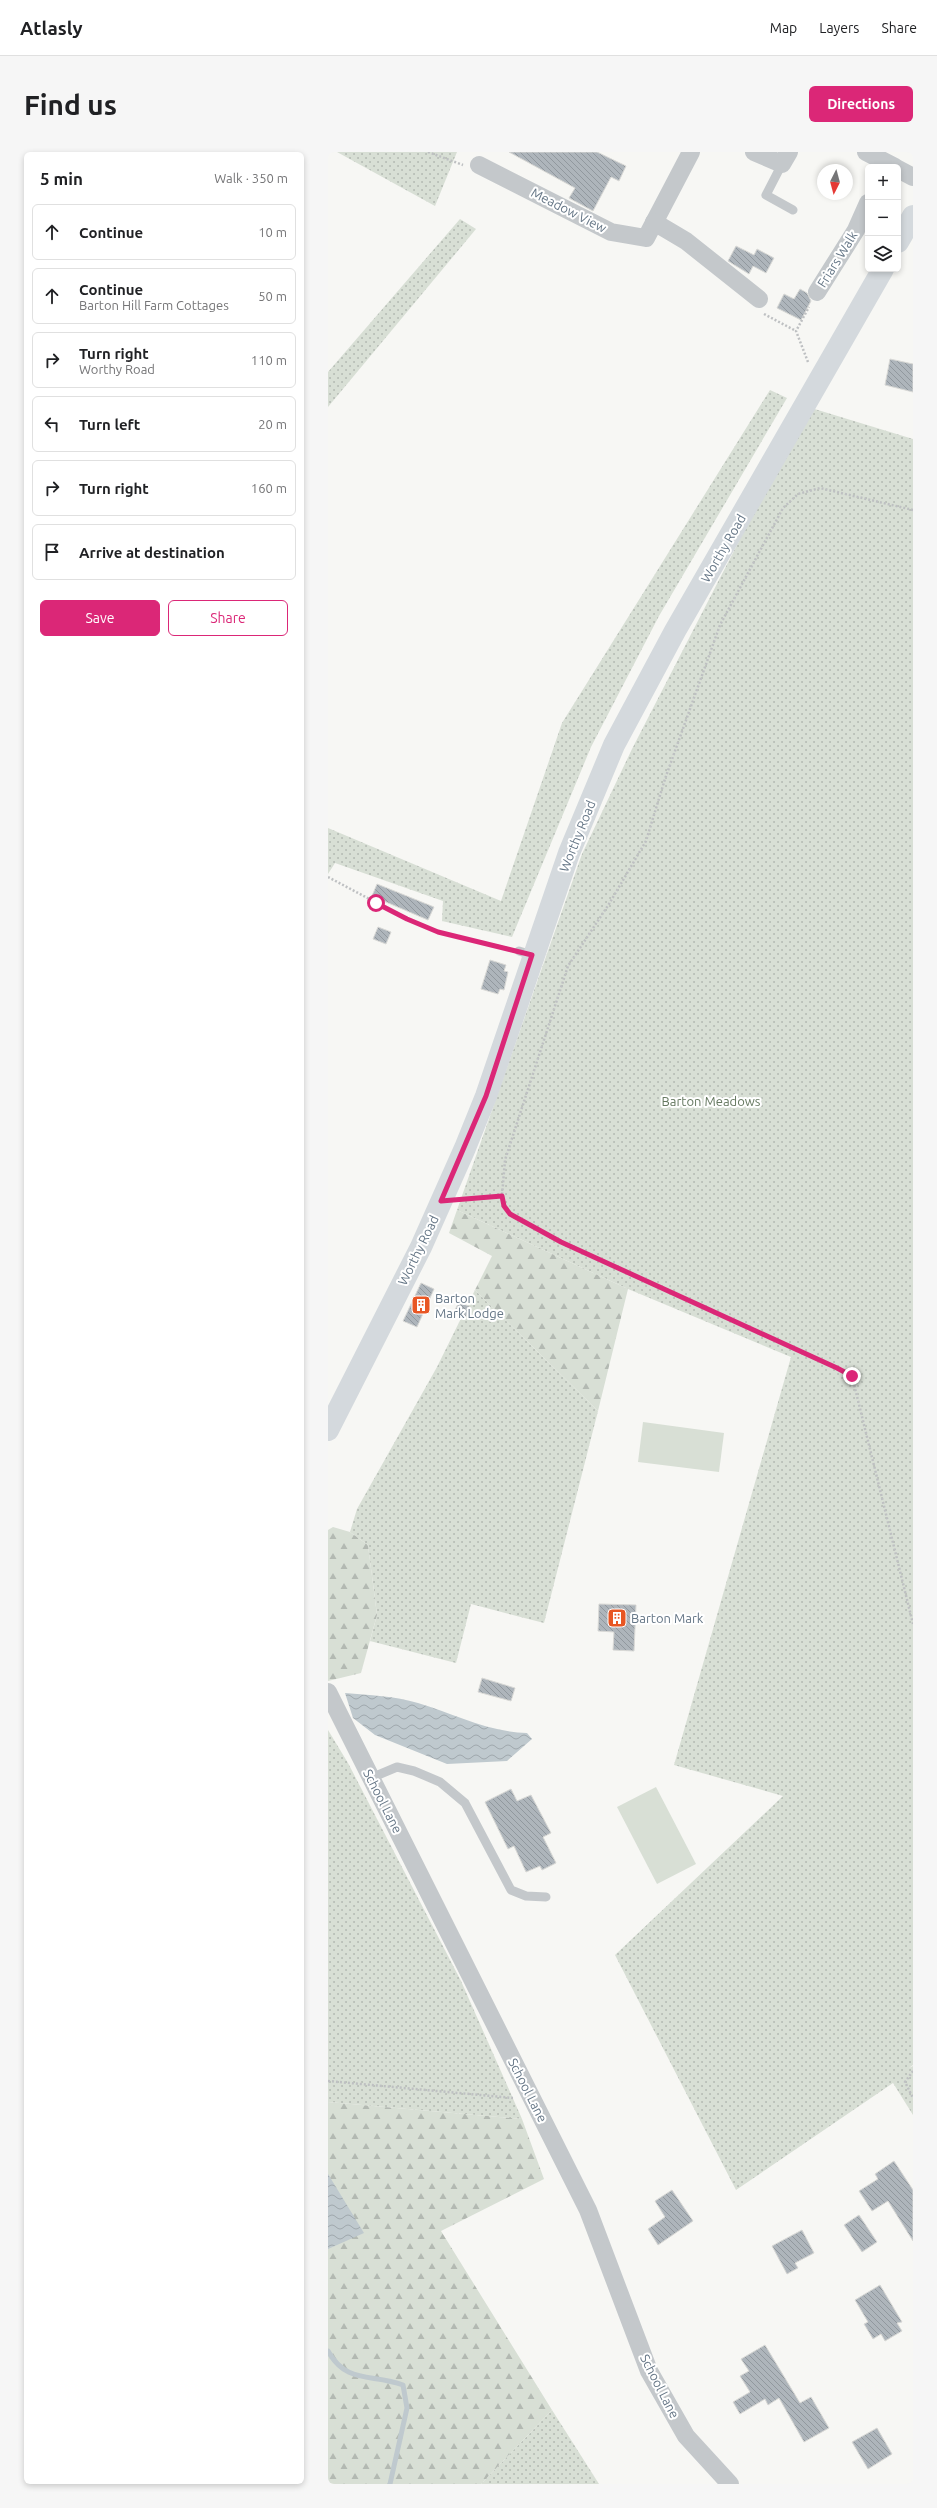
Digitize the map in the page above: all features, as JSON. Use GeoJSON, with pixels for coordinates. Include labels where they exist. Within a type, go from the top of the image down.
{"type":"FeatureCollection","features":[{"type":"Feature","properties":{"kind":"main road"},"geometry":{"type":"LineString","coordinates":[[901,237],[913,216]]}},
{"type":"Feature","properties":{"kind":"main road","name":"Worthy Road"},"geometry":{"type":"LineString","coordinates":[[328,1430],[421,1247],[486,1096],[526,953],[614,746],[675,631],[880,272]]}},
{"type":"Feature","properties":{"kind":"street","name":"Meadow View"},"geometry":{"type":"LineString","coordinates":[[479,164],[611,232],[646,238],[691,152]]}},
{"type":"Feature","properties":{"kind":"street"},"geometry":{"type":"LineString","coordinates":[[754,152],[786,158]]}},
{"type":"Feature","properties":{"kind":"street"},"geometry":{"type":"LineString","coordinates":[[866,152],[892,163],[913,177]]}},
{"type":"Feature","properties":{"kind":"street","name":"Friars Walk"},"geometry":{"type":"LineString","coordinates":[[817,292],[856,230],[865,210]]}},
{"type":"Feature","properties":{"kind":"street"},"geometry":{"type":"LineString","coordinates":[[654,222],[686,241],[759,298]]}},
{"type":"Feature","properties":{"kind":"street","name":"School Lane"},"geometry":{"type":"LineString","coordinates":[[328,1692],[588,2210],[649,2371],[686,2436],[730,2484]]}},
{"type":"Feature","properties":{"kind":"lane"},"geometry":{"type":"LineString","coordinates":[[786,158],[766,195],[794,210]]}},
{"type":"Feature","properties":{"kind":"lane"},"geometry":{"type":"LineString","coordinates":[[371,1778],[397,1767],[420,1773],[440,1782],[465,1802],[511,1890],[526,1896],[546,1897]]}},
{"type":"Feature","properties":{"kind":"path"},"geometry":{"type":"LineString","coordinates":[[428,152],[468,167],[479,164]]}},
{"type":"Feature","properties":{"kind":"path"},"geometry":{"type":"LineString","coordinates":[[796,331],[817,292]]}},
{"type":"Feature","properties":{"kind":"path"},"geometry":{"type":"LineString","coordinates":[[759,298],[758,310],[796,331],[810,368]]}},
{"type":"Feature","properties":{"kind":"path"},"geometry":{"type":"LineString","coordinates":[[913,510],[820,488],[798,494],[783,508],[720,625],[665,779],[646,841],[609,904],[568,966],[505,1160],[502,1196],[504,1206],[510,1214],[561,1242],[852,1376],[913,1624]]}},
{"type":"Feature","properties":{"kind":"path"},"geometry":{"type":"LineString","coordinates":[[328,877],[407,919],[438,932],[526,953]]}},
{"type":"Feature","properties":{"kind":"path"},"geometry":{"type":"LineString","coordinates":[[441,1201],[502,1196]]}},
{"type":"Feature","properties":{"kind":"path"},"geometry":{"type":"LineString","coordinates":[[913,2071],[905,2082],[913,2098]]}},
{"type":"Feature","properties":{"kind":"path"},"geometry":{"type":"LineString","coordinates":[[328,2081],[533,2100]]}},
{"type":"Feature","properties":{"kind":"green space"},"geometry":{"type":"Polygon","coordinates":[[[337,152],[457,152],[435,206],[337,152]]]}},
{"type":"Feature","properties":{"kind":"green space"},"geometry":{"type":"Polygon","coordinates":[[[460,219],[476,229],[328,407],[328,372],[460,219]]]}},
{"type":"Feature","properties":{"kind":"green space"},"geometry":{"type":"Polygon","coordinates":[[[770,390],[787,398],[659,616],[591,747],[512,937],[442,921],[443,901],[335,863],[328,874],[328,828],[501,901],[562,723],[770,390]]]}},
{"type":"Feature","properties":{"kind":"green space","name":"Barton Meadows"},"geometry":{"type":"Polygon","coordinates":[[[808,407],[913,439],[913,2065],[909,2068],[913,2066],[913,2115],[893,2083],[736,2190],[615,1955],[783,1796],[674,1765],[791,1357],[628,1289],[457,1210],[582,854],[632,749],[808,407]]]}},
{"type":"Feature","properties":{"kind":"green space"},"geometry":{"type":"Polygon","coordinates":[[[457,1210],[628,1289],[598,1411],[475,1290],[492,1256],[449,1233],[457,1210]]]}},
{"type":"Feature","properties":{"kind":"green space"},"geometry":{"type":"Polygon","coordinates":[[[475,1290],[598,1411],[544,1623],[471,1604],[456,1663],[370,1641],[377,1615],[368,1545],[350,1532],[357,1509],[437,1367],[475,1290]]]}},
{"type":"Feature","properties":{"kind":"green space"},"geometry":{"type":"Polygon","coordinates":[[[643,1422],[724,1433],[719,1472],[638,1462],[643,1422]]]}},
{"type":"Feature","properties":{"kind":"green space"},"geometry":{"type":"Polygon","coordinates":[[[333,1527],[350,1532],[368,1545],[377,1615],[361,1673],[328,1681],[328,1530],[333,1527]]]}},
{"type":"Feature","properties":{"kind":"green space"},"geometry":{"type":"Polygon","coordinates":[[[328,1730],[348,1763],[461,1981],[522,2119],[328,2102],[328,1730]]]}},
{"type":"Feature","properties":{"kind":"green space"},"geometry":{"type":"Polygon","coordinates":[[[656,1787],[696,1864],[657,1884],[617,1807],[656,1787]]]}},
{"type":"Feature","properties":{"kind":"green space"},"geometry":{"type":"Polygon","coordinates":[[[328,2102],[522,2119],[544,2179],[441,2231],[552,2410],[481,2484],[328,2484],[328,2102]]]}},
{"type":"Feature","properties":{"kind":"green space"},"geometry":{"type":"Polygon","coordinates":[[[552,2410],[599,2484],[481,2484],[552,2410]]]}},
{"type":"Feature","properties":{"kind":"water"},"geometry":{"type":"Polygon","coordinates":[[[345,1693],[382,1696],[409,1701],[432,1707],[485,1726],[513,1732],[527,1733],[532,1739],[507,1761],[447,1764],[375,1735],[353,1718],[345,1693]]]}},
{"type":"Feature","properties":{"kind":"water"},"geometry":{"type":"Polygon","coordinates":[[[328,2174],[364,2233],[328,2249],[328,2174]]]}},
{"type":"Feature","properties":{"kind":"building"},"geometry":{"type":"Polygon","coordinates":[[[509,152],[597,152],[626,166],[619,181],[611,177],[593,211],[569,198],[575,188],[509,152]]]}},
{"type":"Feature","properties":{"kind":"building"},"geometry":{"type":"Polygon","coordinates":[[[736,246],[754,255],[757,249],[774,258],[766,273],[753,266],[749,274],[728,261],[736,246]]]}},
{"type":"Feature","properties":{"kind":"building"},"geometry":{"type":"Polygon","coordinates":[[[800,289],[807,293],[811,301],[801,320],[777,308],[784,294],[794,299],[800,289]]]}},
{"type":"Feature","properties":{"kind":"building"},"geometry":{"type":"Polygon","coordinates":[[[890,359],[913,364],[913,392],[885,385],[890,359]]]}},
{"type":"Feature","properties":{"kind":"building"},"geometry":{"type":"Polygon","coordinates":[[[377,884],[434,907],[428,920],[372,896],[377,884]]]}},
{"type":"Feature","properties":{"kind":"building"},"geometry":{"type":"Polygon","coordinates":[[[378,927],[391,932],[386,944],[373,939],[378,927]]]}},
{"type":"Feature","properties":{"kind":"building"},"geometry":{"type":"Polygon","coordinates":[[[490,960],[506,965],[504,971],[508,972],[504,990],[500,989],[498,994],[481,989],[490,960]]]}},
{"type":"Feature","properties":{"kind":"building","name":"Barton Mark Lodge"},"geometry":{"type":"Polygon","coordinates":[[[421,1283],[434,1289],[417,1327],[403,1321],[421,1283]]]}},
{"type":"Feature","properties":{"kind":"building"},"geometry":{"type":"Polygon","coordinates":[[[459,1302],[471,1307],[465,1319],[453,1314],[459,1302]]]}},
{"type":"Feature","properties":{"kind":"building","name":"Barton Mark"},"geometry":{"type":"Polygon","coordinates":[[[599,1604],[636,1605],[634,1651],[613,1650],[614,1632],[598,1631],[599,1604]]]}},
{"type":"Feature","properties":{"kind":"building"},"geometry":{"type":"Polygon","coordinates":[[[482,1678],[515,1688],[511,1701],[478,1692],[482,1678]]]}},
{"type":"Feature","properties":{"kind":"building"},"geometry":{"type":"Polygon","coordinates":[[[511,1789],[517,1801],[531,1795],[551,1833],[543,1837],[556,1863],[542,1870],[540,1866],[526,1872],[514,1846],[508,1849],[485,1802],[511,1789]]]}},
{"type":"Feature","properties":{"kind":"building"},"geometry":{"type":"Polygon","coordinates":[[[894,2161],[913,2190],[913,2241],[888,2201],[872,2211],[859,2191],[878,2179],[875,2174],[894,2161]]]}},
{"type":"Feature","properties":{"kind":"building"},"geometry":{"type":"Polygon","coordinates":[[[672,2190],[693,2221],[658,2245],[648,2229],[665,2217],[655,2201],[672,2190]]]}},
{"type":"Feature","properties":{"kind":"building"},"geometry":{"type":"Polygon","coordinates":[[[859,2215],[877,2242],[862,2252],[844,2225],[859,2215]]]}},
{"type":"Feature","properties":{"kind":"building"},"geometry":{"type":"Polygon","coordinates":[[[802,2230],[814,2253],[795,2263],[798,2268],[787,2274],[772,2246],[802,2230]]]}},
{"type":"Feature","properties":{"kind":"building"},"geometry":{"type":"Polygon","coordinates":[[[880,2285],[902,2322],[897,2323],[902,2331],[885,2341],[881,2334],[873,2339],[864,2324],[868,2322],[855,2300],[880,2285]]]}},
{"type":"Feature","properties":{"kind":"building"},"geometry":{"type":"Polygon","coordinates":[[[765,2345],[800,2403],[811,2397],[829,2428],[804,2442],[779,2398],[768,2405],[765,2399],[740,2414],[733,2402],[750,2392],[740,2376],[749,2371],[741,2359],[765,2345]]]}},
{"type":"Feature","properties":{"kind":"building"},"geometry":{"type":"Polygon","coordinates":[[[877,2428],[892,2454],[868,2469],[852,2442],[877,2428]]]}},
{"type":"Feature","properties":{"kind":"waterway"},"geometry":{"type":"LineString","coordinates":[[328,2351],[335,2362],[352,2374],[392,2381],[403,2385],[407,2408],[390,2484]]}},
{"type":"Feature","properties":{"kind":"place","name":"Barton Mark Lodge"},"geometry":{"type":"Point","coordinates":[421,1305]}},
{"type":"Feature","properties":{"kind":"place","name":"Barton Mark"},"geometry":{"type":"Point","coordinates":[617,1618]}},
{"type":"Feature","properties":{"kind":"route"},"geometry":{"type":"LineString","coordinates":[[376,903],[407,919],[438,932],[532,955],[486,1096],[441,1201],[502,1196],[504,1206],[510,1214],[561,1242],[852,1376]]}}]}
